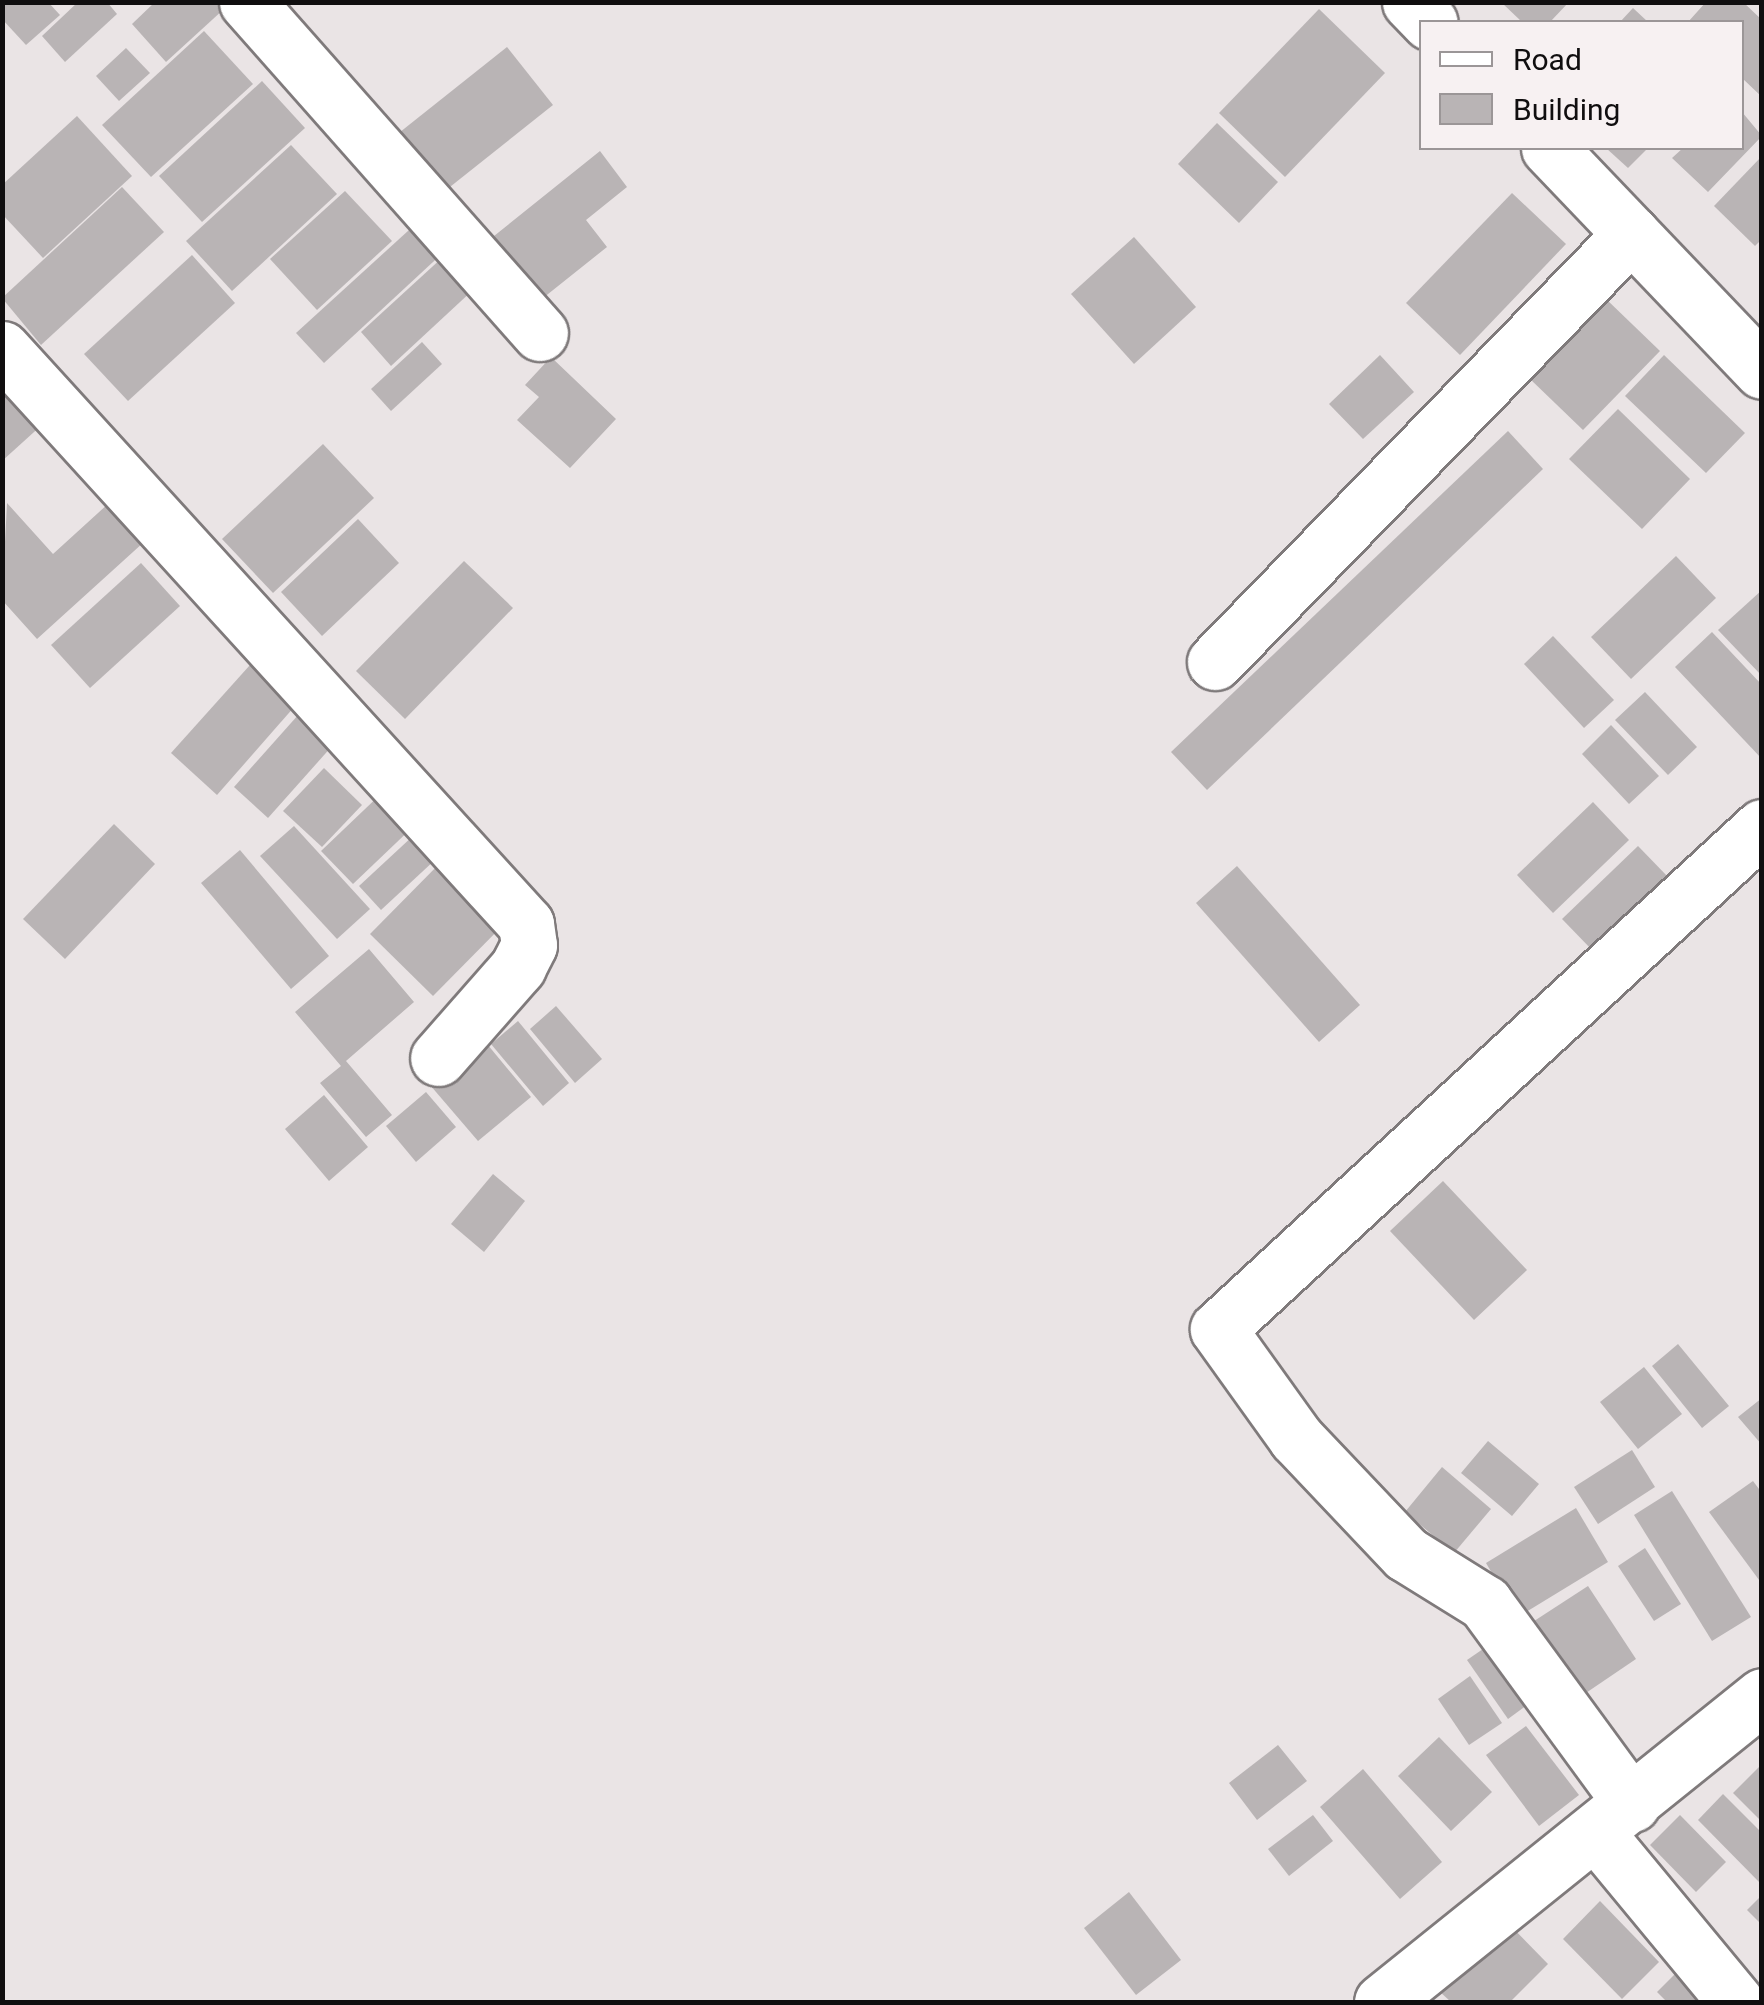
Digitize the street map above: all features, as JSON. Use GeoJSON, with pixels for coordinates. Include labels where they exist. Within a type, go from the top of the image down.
{"type":"FeatureCollection","features":[{"type":"Feature","properties":{"kind":"street"},"geometry":{"type":"LineString","coordinates":[[247,2],[540,334]]}},
{"type":"Feature","properties":{"kind":"street"},"geometry":{"type":"LineString","coordinates":[[1410,2],[1428,20]]}},
{"type":"Feature","properties":{"kind":"street"},"geometry":{"type":"LineString","coordinates":[[1550,150],[1762,371]]}},
{"type":"Feature","properties":{"kind":"street"},"geometry":{"type":"LineString","coordinates":[[1215,662],[1632,234]]}},
{"type":"Feature","properties":{"kind":"street"},"geometry":{"type":"LineString","coordinates":[[2,349],[526,924],[529,945],[518,967],[438,1058]]}},
{"type":"Feature","properties":{"kind":"street"},"geometry":{"type":"LineString","coordinates":[[1736,2002],[1614,1819],[1485,1603],[1406,1554],[1296,1438],[1218,1330],[1762,827]]}},
{"type":"Feature","properties":{"kind":"street"},"geometry":{"type":"LineString","coordinates":[[1382,2002],[1762,1696]]}},
{"type":"Feature","properties":{"kind":"building"},"geometry":{"type":"Polygon","coordinates":[[[2,2],[48,2],[60,15],[26,45],[2,19],[2,2]]]}},
{"type":"Feature","properties":{"kind":"building"},"geometry":{"type":"Polygon","coordinates":[[[78,2],[107,2],[117,14],[65,62],[42,36],[78,2]]]}},
{"type":"Feature","properties":{"kind":"building"},"geometry":{"type":"Polygon","coordinates":[[[155,2],[218,2],[224,9],[166,62],[132,24],[155,2]]]}},
{"type":"Feature","properties":{"kind":"building"},"geometry":{"type":"Polygon","coordinates":[[[1501,2],[1569,2],[1552,20],[1520,20],[1501,2]]]}},
{"type":"Feature","properties":{"kind":"building"},"geometry":{"type":"Polygon","coordinates":[[[1706,2],[1743,2],[1762,20],[1762,97],[1744,80],[1744,20],[1690,20],[1706,2]]]}},
{"type":"Feature","properties":{"kind":"building"},"geometry":{"type":"Polygon","coordinates":[[[1633,8],[1646,20],[1622,20],[1633,8]]]}},
{"type":"Feature","properties":{"kind":"building"},"geometry":{"type":"Polygon","coordinates":[[[1319,9],[1385,73],[1285,177],[1219,113],[1319,9]]]}},
{"type":"Feature","properties":{"kind":"building"},"geometry":{"type":"Polygon","coordinates":[[[204,31],[253,84],[151,177],[102,125],[204,31]]]}},
{"type":"Feature","properties":{"kind":"building"},"geometry":{"type":"Polygon","coordinates":[[[507,47],[553,105],[431,202],[385,144],[507,47]]]}},
{"type":"Feature","properties":{"kind":"building"},"geometry":{"type":"Polygon","coordinates":[[[126,48],[150,73],[119,101],[96,76],[126,48]]]}},
{"type":"Feature","properties":{"kind":"building"},"geometry":{"type":"Polygon","coordinates":[[[262,81],[305,128],[202,222],[159,176],[262,81]]]}},
{"type":"Feature","properties":{"kind":"building"},"geometry":{"type":"Polygon","coordinates":[[[1744,114],[1762,136],[1708,192],[1672,158],[1681,150],[1744,150],[1744,114]]]}},
{"type":"Feature","properties":{"kind":"building"},"geometry":{"type":"Polygon","coordinates":[[[77,116],[132,176],[43,258],[2,214],[2,185],[77,116]]]}},
{"type":"Feature","properties":{"kind":"building"},"geometry":{"type":"Polygon","coordinates":[[[1217,123],[1278,182],[1239,223],[1178,164],[1217,123]]]}},
{"type":"Feature","properties":{"kind":"building"},"geometry":{"type":"Polygon","coordinates":[[[291,145],[337,194],[232,291],[186,241],[291,145]]]}},
{"type":"Feature","properties":{"kind":"building"},"geometry":{"type":"Polygon","coordinates":[[[1608,150],[1646,150],[1628,168],[1608,150]]]}},
{"type":"Feature","properties":{"kind":"building"},"geometry":{"type":"Polygon","coordinates":[[[600,151],[627,187],[586,220],[607,247],[528,310],[479,248],[600,151]]]}},
{"type":"Feature","properties":{"kind":"building"},"geometry":{"type":"Polygon","coordinates":[[[1762,156],[1762,239],[1755,246],[1714,206],[1762,156]]]}},
{"type":"Feature","properties":{"kind":"building"},"geometry":{"type":"Polygon","coordinates":[[[122,187],[164,232],[41,345],[2,298],[122,187]]]}},
{"type":"Feature","properties":{"kind":"building"},"geometry":{"type":"Polygon","coordinates":[[[345,191],[392,241],[317,310],[270,259],[345,191]]]}},
{"type":"Feature","properties":{"kind":"building"},"geometry":{"type":"Polygon","coordinates":[[[1512,193],[1566,244],[1460,355],[1406,303],[1512,193]]]}},
{"type":"Feature","properties":{"kind":"building"},"geometry":{"type":"Polygon","coordinates":[[[420,220],[447,249],[324,363],[296,333],[420,220]]]}},
{"type":"Feature","properties":{"kind":"building"},"geometry":{"type":"Polygon","coordinates":[[[1134,237],[1196,307],[1134,364],[1071,294],[1134,237]]]}},
{"type":"Feature","properties":{"kind":"building"},"geometry":{"type":"Polygon","coordinates":[[[192,255],[235,303],[128,401],[84,354],[192,255]]]}},
{"type":"Feature","properties":{"kind":"building"},"geometry":{"type":"Polygon","coordinates":[[[444,256],[474,289],[391,366],[361,332],[444,256]]]}},
{"type":"Feature","properties":{"kind":"building"},"geometry":{"type":"Polygon","coordinates":[[[1605,298],[1660,351],[1583,430],[1529,378],[1605,298]]]}},
{"type":"Feature","properties":{"kind":"building"},"geometry":{"type":"Polygon","coordinates":[[[422,342],[442,364],[391,411],[371,389],[422,342]]]}},
{"type":"Feature","properties":{"kind":"building"},"geometry":{"type":"Polygon","coordinates":[[[1380,355],[1414,392],[1363,439],[1329,404],[1380,355]]]}},
{"type":"Feature","properties":{"kind":"building"},"geometry":{"type":"Polygon","coordinates":[[[1664,355],[1745,433],[1706,473],[1625,396],[1664,355]]]}},
{"type":"Feature","properties":{"kind":"building"},"geometry":{"type":"Polygon","coordinates":[[[551,357],[616,419],[570,468],[517,420],[539,397],[525,385],[551,357]]]}},
{"type":"Feature","properties":{"kind":"building"},"geometry":{"type":"Polygon","coordinates":[[[2,376],[44,423],[2,461],[2,376]]]}},
{"type":"Feature","properties":{"kind":"building"},"geometry":{"type":"Polygon","coordinates":[[[1618,409],[1690,479],[1642,529],[1569,459],[1618,409]]]}},
{"type":"Feature","properties":{"kind":"building"},"geometry":{"type":"Polygon","coordinates":[[[1508,431],[1543,469],[1207,790],[1171,752],[1508,431]]]}},
{"type":"Feature","properties":{"kind":"building"},"geometry":{"type":"Polygon","coordinates":[[[323,444],[374,498],[273,593],[222,539],[323,444]]]}},
{"type":"Feature","properties":{"kind":"building"},"geometry":{"type":"Polygon","coordinates":[[[7,503],[53,554],[109,503],[144,542],[37,639],[2,600],[7,503]]]}},
{"type":"Feature","properties":{"kind":"building"},"geometry":{"type":"Polygon","coordinates":[[[358,519],[399,563],[322,636],[281,592],[358,519]]]}},
{"type":"Feature","properties":{"kind":"building"},"geometry":{"type":"Polygon","coordinates":[[[1676,556],[1716,598],[1631,679],[1591,637],[1676,556]]]}},
{"type":"Feature","properties":{"kind":"building"},"geometry":{"type":"Polygon","coordinates":[[[464,561],[513,608],[405,719],[356,671],[464,561]]]}},
{"type":"Feature","properties":{"kind":"building"},"geometry":{"type":"Polygon","coordinates":[[[141,563],[180,606],[90,688],[51,645],[141,563]]]}},
{"type":"Feature","properties":{"kind":"building"},"geometry":{"type":"Polygon","coordinates":[[[1762,590],[1762,676],[1718,630],[1762,590]]]}},
{"type":"Feature","properties":{"kind":"building"},"geometry":{"type":"Polygon","coordinates":[[[1712,632],[1762,685],[1762,759],[1675,667],[1712,632]]]}},
{"type":"Feature","properties":{"kind":"building"},"geometry":{"type":"Polygon","coordinates":[[[1553,636],[1614,700],[1584,728],[1524,664],[1553,636]]]}},
{"type":"Feature","properties":{"kind":"building"},"geometry":{"type":"Polygon","coordinates":[[[250,665],[295,706],[217,795],[171,753],[250,665]]]}},
{"type":"Feature","properties":{"kind":"building"},"geometry":{"type":"Polygon","coordinates":[[[1645,692],[1697,747],[1668,775],[1615,720],[1645,692]]]}},
{"type":"Feature","properties":{"kind":"building"},"geometry":{"type":"Polygon","coordinates":[[[299,714],[333,745],[268,818],[234,787],[299,714]]]}},
{"type":"Feature","properties":{"kind":"building"},"geometry":{"type":"Polygon","coordinates":[[[1611,725],[1659,776],[1629,804],[1582,754],[1611,725]]]}},
{"type":"Feature","properties":{"kind":"building"},"geometry":{"type":"Polygon","coordinates":[[[324,768],[362,805],[322,847],[283,811],[324,768]]]}},
{"type":"Feature","properties":{"kind":"building"},"geometry":{"type":"Polygon","coordinates":[[[386,789],[418,822],[353,884],[321,851],[386,789]]]}},
{"type":"Feature","properties":{"kind":"building"},"geometry":{"type":"Polygon","coordinates":[[[1593,802],[1629,840],[1553,913],[1517,875],[1593,802]]]}},
{"type":"Feature","properties":{"kind":"building"},"geometry":{"type":"Polygon","coordinates":[[[114,824],[155,864],[65,959],[23,919],[114,824]]]}},
{"type":"Feature","properties":{"kind":"building"},"geometry":{"type":"Polygon","coordinates":[[[294,826],[370,909],[337,939],[260,856],[294,826]]]}},
{"type":"Feature","properties":{"kind":"building"},"geometry":{"type":"Polygon","coordinates":[[[414,835],[436,859],[381,910],[359,886],[414,835]]]}},
{"type":"Feature","properties":{"kind":"building"},"geometry":{"type":"Polygon","coordinates":[[[1638,846],[1670,879],[1594,952],[1562,919],[1638,846]]]}},
{"type":"Feature","properties":{"kind":"building"},"geometry":{"type":"Polygon","coordinates":[[[240,850],[329,956],[291,989],[201,883],[240,850]]]}},
{"type":"Feature","properties":{"kind":"building"},"geometry":{"type":"Polygon","coordinates":[[[448,855],[511,917],[433,996],[370,934],[448,855]]]}},
{"type":"Feature","properties":{"kind":"building"},"geometry":{"type":"Polygon","coordinates":[[[1237,866],[1360,1005],[1319,1042],[1196,903],[1237,866]]]}},
{"type":"Feature","properties":{"kind":"building"},"geometry":{"type":"Polygon","coordinates":[[[369,949],[414,1002],[346,1061],[392,1115],[366,1137],[320,1083],[341,1066],[295,1012],[369,949]]]}},
{"type":"Feature","properties":{"kind":"building"},"geometry":{"type":"Polygon","coordinates":[[[556,1006],[602,1059],[575,1083],[530,1029],[556,1006]]]}},
{"type":"Feature","properties":{"kind":"building"},"geometry":{"type":"Polygon","coordinates":[[[518,1021],[569,1083],[543,1106],[491,1044],[518,1021]]]}},
{"type":"Feature","properties":{"kind":"building"},"geometry":{"type":"Polygon","coordinates":[[[478,1033],[531,1097],[478,1141],[424,1078],[478,1033]]]}},
{"type":"Feature","properties":{"kind":"building"},"geometry":{"type":"Polygon","coordinates":[[[426,1092],[456,1127],[416,1162],[386,1126],[426,1092]]]}},
{"type":"Feature","properties":{"kind":"building"},"geometry":{"type":"Polygon","coordinates":[[[324,1095],[368,1147],[329,1181],[285,1129],[324,1095]]]}},
{"type":"Feature","properties":{"kind":"building"},"geometry":{"type":"Polygon","coordinates":[[[493,1174],[525,1201],[484,1252],[451,1224],[493,1174]]]}},
{"type":"Feature","properties":{"kind":"building"},"geometry":{"type":"Polygon","coordinates":[[[1443,1181],[1527,1270],[1474,1320],[1390,1231],[1443,1181]]]}},
{"type":"Feature","properties":{"kind":"building"},"geometry":{"type":"Polygon","coordinates":[[[1678,1344],[1729,1406],[1702,1428],[1652,1366],[1678,1344]]]}},
{"type":"Feature","properties":{"kind":"building"},"geometry":{"type":"Polygon","coordinates":[[[1644,1367],[1682,1414],[1638,1449],[1600,1402],[1644,1367]]]}},
{"type":"Feature","properties":{"kind":"building"},"geometry":{"type":"Polygon","coordinates":[[[1762,1398],[1762,1445],[1738,1417],[1762,1398]]]}},
{"type":"Feature","properties":{"kind":"building"},"geometry":{"type":"Polygon","coordinates":[[[1488,1441],[1539,1484],[1512,1516],[1461,1473],[1488,1441]]]}},
{"type":"Feature","properties":{"kind":"building"},"geometry":{"type":"Polygon","coordinates":[[[1632,1450],[1655,1487],[1598,1524],[1574,1487],[1632,1450]]]}},
{"type":"Feature","properties":{"kind":"building"},"geometry":{"type":"Polygon","coordinates":[[[1442,1467],[1491,1509],[1454,1553],[1405,1512],[1442,1467]]]}},
{"type":"Feature","properties":{"kind":"building"},"geometry":{"type":"Polygon","coordinates":[[[1753,1481],[1762,1493],[1762,1584],[1709,1512],[1753,1481]]]}},
{"type":"Feature","properties":{"kind":"building"},"geometry":{"type":"Polygon","coordinates":[[[1672,1491],[1751,1617],[1712,1641],[1634,1515],[1672,1491]]]}},
{"type":"Feature","properties":{"kind":"building"},"geometry":{"type":"Polygon","coordinates":[[[1576,1508],[1608,1562],[1518,1617],[1486,1563],[1576,1508]]]}},
{"type":"Feature","properties":{"kind":"building"},"geometry":{"type":"Polygon","coordinates":[[[1645,1548],[1681,1604],[1654,1621],[1618,1566],[1645,1548]]]}},
{"type":"Feature","properties":{"kind":"building"},"geometry":{"type":"Polygon","coordinates":[[[1588,1586],[1636,1659],[1577,1699],[1528,1625],[1588,1586]]]}},
{"type":"Feature","properties":{"kind":"building"},"geometry":{"type":"Polygon","coordinates":[[[1499,1638],[1539,1696],[1508,1719],[1467,1660],[1499,1638]]]}},
{"type":"Feature","properties":{"kind":"building"},"geometry":{"type":"Polygon","coordinates":[[[1470,1676],[1502,1723],[1469,1745],[1438,1699],[1470,1676]]]}},
{"type":"Feature","properties":{"kind":"building"},"geometry":{"type":"Polygon","coordinates":[[[1526,1726],[1579,1795],[1539,1826],[1486,1755],[1526,1726]]]}},
{"type":"Feature","properties":{"kind":"building"},"geometry":{"type":"Polygon","coordinates":[[[1439,1737],[1492,1792],[1451,1831],[1398,1776],[1439,1737]]]}},
{"type":"Feature","properties":{"kind":"building"},"geometry":{"type":"Polygon","coordinates":[[[1278,1745],[1307,1781],[1257,1820],[1229,1783],[1278,1745]]]}},
{"type":"Feature","properties":{"kind":"building"},"geometry":{"type":"Polygon","coordinates":[[[1762,1764],[1762,1822],[1733,1793],[1762,1764]]]}},
{"type":"Feature","properties":{"kind":"building"},"geometry":{"type":"Polygon","coordinates":[[[1363,1769],[1442,1862],[1400,1899],[1320,1807],[1363,1769]]]}},
{"type":"Feature","properties":{"kind":"building"},"geometry":{"type":"Polygon","coordinates":[[[1723,1794],[1762,1833],[1762,1885],[1698,1820],[1723,1794]]]}},
{"type":"Feature","properties":{"kind":"building"},"geometry":{"type":"Polygon","coordinates":[[[1313,1815],[1333,1841],[1289,1876],[1268,1849],[1313,1815]]]}},
{"type":"Feature","properties":{"kind":"building"},"geometry":{"type":"Polygon","coordinates":[[[1680,1815],[1726,1862],[1696,1892],[1650,1845],[1680,1815]]]}},
{"type":"Feature","properties":{"kind":"building"},"geometry":{"type":"Polygon","coordinates":[[[1129,1892],[1181,1960],[1136,1995],[1084,1928],[1129,1892]]]}},
{"type":"Feature","properties":{"kind":"building"},"geometry":{"type":"Polygon","coordinates":[[[1762,1895],[1762,1925],[1747,1910],[1762,1895]]]}},
{"type":"Feature","properties":{"kind":"building"},"geometry":{"type":"Polygon","coordinates":[[[1600,1901],[1659,1962],[1622,1999],[1563,1939],[1600,1901]]]}},
{"type":"Feature","properties":{"kind":"building"},"geometry":{"type":"Polygon","coordinates":[[[1508,1923],[1548,1964],[1510,2002],[1451,2002],[1439,1991],[1508,1923]]]}},
{"type":"Feature","properties":{"kind":"building"},"geometry":{"type":"Polygon","coordinates":[[[1685,1964],[1723,2002],[1667,2002],[1657,1992],[1685,1964]]]}}]}
